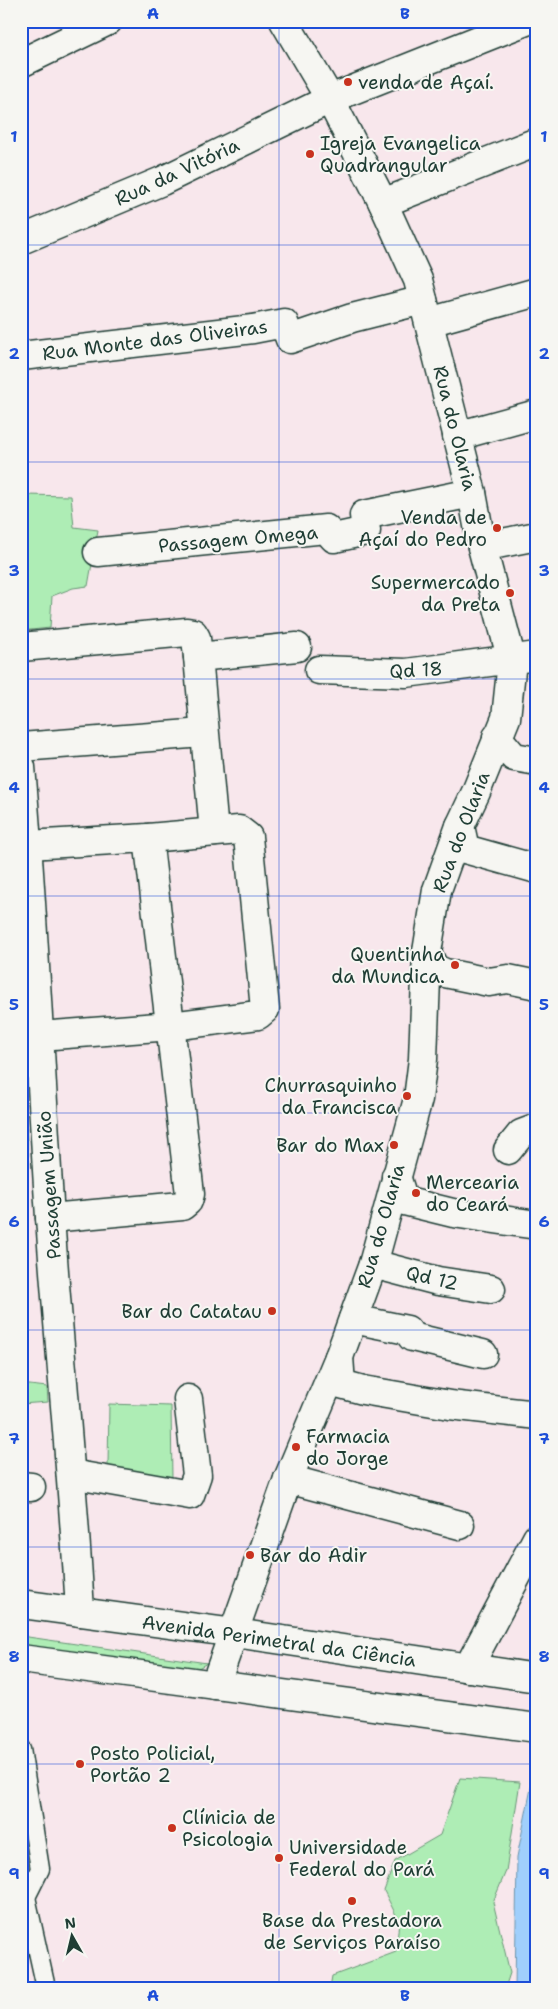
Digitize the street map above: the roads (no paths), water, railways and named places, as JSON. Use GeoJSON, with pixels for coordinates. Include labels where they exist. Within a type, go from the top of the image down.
{"type":"FeatureCollection","features":[{"type":"Feature","properties":{"kind":"street"},"geometry":{"type":"LineString","coordinates":[[21,63],[108,21]]}},
{"type":"Feature","properties":{"kind":"street","name":"Rua do Olaria"},"geometry":{"type":"LineString","coordinates":[[215,1685],[288,1479],[339,1357],[373,1264],[418,1099],[423,1059],[427,952],[437,890],[460,826],[506,718],[524,659],[482,547],[472,493],[418,280],[383,203],[330,100],[284,21]]}},
{"type":"Feature","properties":{"kind":"street","name":"Rua da Vitória"},"geometry":{"type":"LineString","coordinates":[[21,240],[162,181],[330,100],[526,21]]}},
{"type":"Feature","properties":{"kind":"street"},"geometry":{"type":"LineString","coordinates":[[383,203],[537,142]]}},
{"type":"Feature","properties":{"kind":"street"},"geometry":{"type":"LineString","coordinates":[[426,311],[537,292]]}},
{"type":"Feature","properties":{"kind":"street","name":"Rua Monte das Oliveiras"},"geometry":{"type":"LineString","coordinates":[[21,356],[284,324],[290,339],[352,318],[426,311]]}},
{"type":"Feature","properties":{"kind":"street"},"geometry":{"type":"LineString","coordinates":[[457,436],[537,414]]}},
{"type":"Feature","properties":{"kind":"street","name":"Passagem Omega"},"geometry":{"type":"LineString","coordinates":[[98,552],[326,529],[334,538],[366,532],[364,515],[472,493]]}},
{"type":"Feature","properties":{"kind":"street"},"geometry":{"type":"LineString","coordinates":[[482,547],[537,536]]}},
{"type":"Feature","properties":{"kind":"street"},"geometry":{"type":"LineString","coordinates":[[21,647],[187,632],[192,634],[196,638],[214,832]]}},
{"type":"Feature","properties":{"kind":"street"},"geometry":{"type":"LineString","coordinates":[[198,657],[297,647]]}},
{"type":"Feature","properties":{"kind":"street","name":"Qd 18"},"geometry":{"type":"LineString","coordinates":[[319,670],[406,673],[524,659]]}},
{"type":"Feature","properties":{"kind":"street"},"geometry":{"type":"LineString","coordinates":[[21,747],[204,733]]}},
{"type":"Feature","properties":{"kind":"street"},"geometry":{"type":"LineString","coordinates":[[497,737],[514,757],[537,761]]}},
{"type":"Feature","properties":{"kind":"street","name":"Passagem União"},"geometry":{"type":"LineString","coordinates":[[21,767],[28,845],[50,1218],[71,1474],[80,1612]]}},
{"type":"Feature","properties":{"kind":"street"},"geometry":{"type":"LineString","coordinates":[[460,826],[465,849],[537,869]]}},
{"type":"Feature","properties":{"kind":"street"},"geometry":{"type":"LineString","coordinates":[[28,845],[148,838],[239,830],[248,837],[264,1010],[258,1015],[171,1026],[40,1036]]}},
{"type":"Feature","properties":{"kind":"street"},"geometry":{"type":"LineString","coordinates":[[50,1218],[182,1206],[188,1201],[190,1194],[148,838]]}},
{"type":"Feature","properties":{"kind":"street"},"geometry":{"type":"LineString","coordinates":[[427,952],[434,968],[445,973],[489,982],[508,979],[537,985]]}},
{"type":"Feature","properties":{"kind":"street"},"geometry":{"type":"LineString","coordinates":[[508,1150],[521,1134],[537,1128]]}},
{"type":"Feature","properties":{"kind":"street"},"geometry":{"type":"LineString","coordinates":[[396,1176],[404,1201],[452,1213],[537,1225]]}},
{"type":"Feature","properties":{"kind":"street","name":"Qd 12"},"geometry":{"type":"LineString","coordinates":[[373,1264],[438,1281],[491,1290]]}},
{"type":"Feature","properties":{"kind":"street"},"geometry":{"type":"LineString","coordinates":[[353,1319],[407,1330],[412,1337],[483,1354]]}},
{"type":"Feature","properties":{"kind":"street"},"geometry":{"type":"LineString","coordinates":[[339,1357],[341,1384],[363,1390],[450,1405],[537,1415]]}},
{"type":"Feature","properties":{"kind":"street"},"geometry":{"type":"LineString","coordinates":[[71,1474],[190,1495],[197,1475],[188,1399]]}},
{"type":"Feature","properties":{"kind":"street"},"geometry":{"type":"LineString","coordinates":[[288,1479],[460,1525]]}},
{"type":"Feature","properties":{"kind":"street"},"geometry":{"type":"LineString","coordinates":[[468,1668],[537,1538]]}},
{"type":"Feature","properties":{"kind":"street","name":"Avenida Perimetral da Ciência"},"geometry":{"type":"LineString","coordinates":[[21,1604],[235,1633],[537,1678]]}},
{"type":"Feature","properties":{"kind":"street"},"geometry":{"type":"LineString","coordinates":[[21,1659],[537,1728]]}},
{"type":"Feature","properties":{"kind":"lane"},"geometry":{"type":"LineString","coordinates":[[21,1749],[40,1869],[23,1894],[46,1988]]}},
{"type":"Feature","properties":{"kind":"water"},"geometry":{"type":"Polygon","coordinates":[[[537,1759],[537,1988],[515,1988],[517,1857],[537,1759]]]}},
{"type":"Feature","properties":{"kind":"place","name":"venda de Açaí."},"geometry":{"type":"Point","coordinates":[348,82]}},
{"type":"Feature","properties":{"kind":"place","name":"Igreja Evangelica Quadrangular"},"geometry":{"type":"Point","coordinates":[310,154]}},
{"type":"Feature","properties":{"kind":"place","name":"Venda de Açaí do Pedro"},"geometry":{"type":"Point","coordinates":[497,528]}},
{"type":"Feature","properties":{"kind":"place","name":"Supermercado da Preta"},"geometry":{"type":"Point","coordinates":[510,593]}},
{"type":"Feature","properties":{"kind":"place","name":"Quentinha da Mundica."},"geometry":{"type":"Point","coordinates":[455,965]}},
{"type":"Feature","properties":{"kind":"place","name":"Churrasquinho da Francisca"},"geometry":{"type":"Point","coordinates":[407,1096]}},
{"type":"Feature","properties":{"kind":"place","name":"Bar do Max"},"geometry":{"type":"Point","coordinates":[394,1145]}},
{"type":"Feature","properties":{"kind":"place","name":"Mercearia do Ceará"},"geometry":{"type":"Point","coordinates":[416,1193]}},
{"type":"Feature","properties":{"kind":"place","name":"Bar do Catatau"},"geometry":{"type":"Point","coordinates":[272,1311]}},
{"type":"Feature","properties":{"kind":"place","name":"Farmacia do Jorge"},"geometry":{"type":"Point","coordinates":[296,1447]}},
{"type":"Feature","properties":{"kind":"place","name":"Bar do Adir"},"geometry":{"type":"Point","coordinates":[250,1555]}},
{"type":"Feature","properties":{"kind":"place","name":"Posto Policial, Portão 2"},"geometry":{"type":"Point","coordinates":[80,1764]}},
{"type":"Feature","properties":{"kind":"place","name":"Clínicia de Psicologia"},"geometry":{"type":"Point","coordinates":[172,1828]}},
{"type":"Feature","properties":{"kind":"place","name":"Universidade Federal do Pará"},"geometry":{"type":"Point","coordinates":[279,1858]}},
{"type":"Feature","properties":{"kind":"place","name":"Base da Prestadora de Serviços Paraíso"},"geometry":{"type":"Point","coordinates":[352,1901]}}]}
